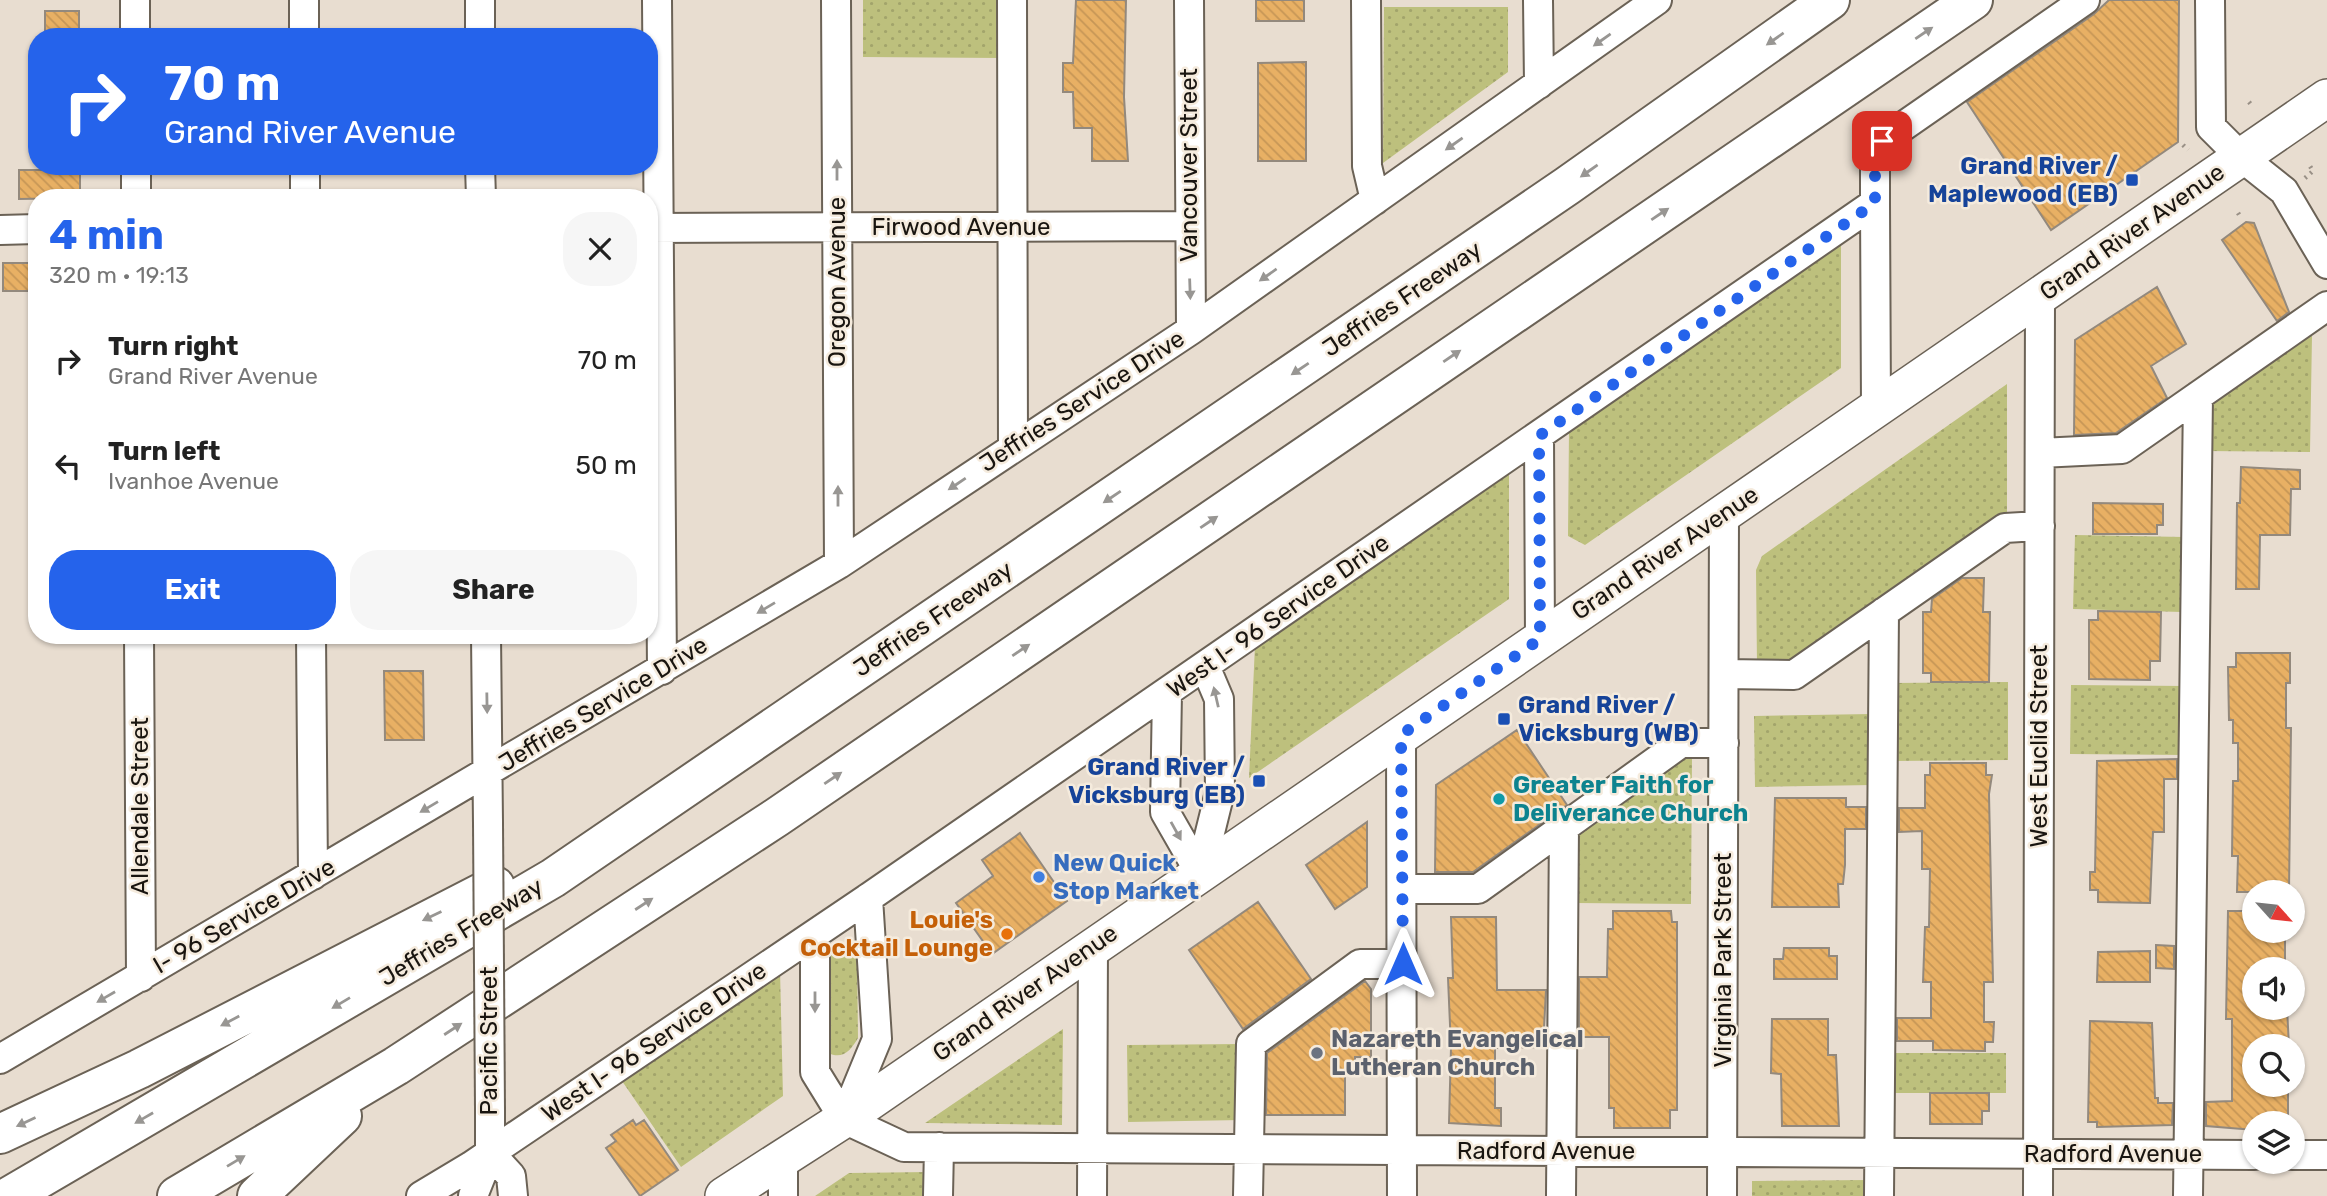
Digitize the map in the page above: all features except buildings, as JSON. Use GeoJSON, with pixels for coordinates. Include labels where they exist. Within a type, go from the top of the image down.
{"type":"FeatureCollection","features":[{"type":"Feature","properties":{"kind":"highway","name":"Jeffries Freeway"},"geometry":{"type":"LineString","coordinates":[[10,1196],[553,878],[1567,187],[1830,0]]}},
{"type":"Feature","properties":{"kind":"highway"},"geometry":{"type":"LineString","coordinates":[[177,1196],[396,1066],[777,817],[1973,0]]}},
{"type":"Feature","properties":{"kind":"highway"},"geometry":{"type":"LineString","coordinates":[[0,1134],[139,1069],[425,920],[648,812]]}},
{"type":"Feature","properties":{"kind":"highway"},"geometry":{"type":"LineString","coordinates":[[257,1196],[396,1066]]}},
{"type":"Feature","properties":{"kind":"main road","name":"Grand River Avenue"},"geometry":{"type":"LineString","coordinates":[[724,1196],[844,1119],[2327,98]]}},
{"type":"Feature","properties":{"kind":"street"},"geometry":{"type":"LineString","coordinates":[[135,0],[135,28]]}},
{"type":"Feature","properties":{"kind":"street"},"geometry":{"type":"LineString","coordinates":[[304,0],[304,28]]}},
{"type":"Feature","properties":{"kind":"street"},"geometry":{"type":"LineString","coordinates":[[480,0],[480,28]]}},
{"type":"Feature","properties":{"kind":"street"},"geometry":{"type":"LineString","coordinates":[[657,0],[657,28]]}},
{"type":"Feature","properties":{"kind":"street","name":"Oregon Avenue"},"geometry":{"type":"LineString","coordinates":[[836,0],[839,564]]}},
{"type":"Feature","properties":{"kind":"street"},"geometry":{"type":"LineString","coordinates":[[1012,0],[1013,447]]}},
{"type":"Feature","properties":{"kind":"street","name":"Vancouver Street"},"geometry":{"type":"LineString","coordinates":[[1189,0],[1188,226],[1191,330]]}},
{"type":"Feature","properties":{"kind":"street"},"geometry":{"type":"LineString","coordinates":[[1366,0],[1367,166],[1376,200]]}},
{"type":"Feature","properties":{"kind":"street"},"geometry":{"type":"LineString","coordinates":[[1538,0],[1539,84]]}},
{"type":"Feature","properties":{"kind":"street","name":"Jeffries Service Drive"},"geometry":{"type":"LineString","coordinates":[[488,773],[839,564],[1191,330],[1657,0]]}},
{"type":"Feature","properties":{"kind":"street"},"geometry":{"type":"LineString","coordinates":[[1876,409],[1875,154],[1882,141],[2084,0]]}},
{"type":"Feature","properties":{"kind":"street"},"geometry":{"type":"LineString","coordinates":[[2210,0],[2211,127],[2240,156],[2284,191],[2327,264]]}},
{"type":"Feature","properties":{"kind":"street","name":"West I- 96 Service Drive"},"geometry":{"type":"LineString","coordinates":[[421,1196],[490,1153],[868,898],[1875,203]]}},
{"type":"Feature","properties":{"kind":"street","name":"Firwood Avenue"},"geometry":{"type":"LineString","coordinates":[[658,228],[1188,226]]}},
{"type":"Feature","properties":{"kind":"street"},"geometry":{"type":"LineString","coordinates":[[0,230],[28,229]]}},
{"type":"Feature","properties":{"kind":"street","name":"West Euclid Street"},"geometry":{"type":"LineString","coordinates":[[2038,1196],[2040,296]]}},
{"type":"Feature","properties":{"kind":"street"},"geometry":{"type":"LineString","coordinates":[[2040,453],[2122,449],[2327,306]]}},
{"type":"Feature","properties":{"kind":"street"},"geometry":{"type":"LineString","coordinates":[[2188,1196],[2198,396]]}},
{"type":"Feature","properties":{"kind":"street"},"geometry":{"type":"LineString","coordinates":[[1539,436],[1540,639]]}},
{"type":"Feature","properties":{"kind":"street"},"geometry":{"type":"LineString","coordinates":[[658,449],[662,670]]}},
{"type":"Feature","properties":{"kind":"street","name":"Virginia Park Street"},"geometry":{"type":"LineString","coordinates":[[1722,1196],[1724,513]]}},
{"type":"Feature","properties":{"kind":"street"},"geometry":{"type":"LineString","coordinates":[[1724,674],[1794,675],[2005,527],[2040,526]]}},
{"type":"Feature","properties":{"kind":"street"},"geometry":{"type":"LineString","coordinates":[[1879,1196],[1884,612]]}},
{"type":"Feature","properties":{"kind":"street","name":"Allendale Street"},"geometry":{"type":"LineString","coordinates":[[139,644],[141,977]]}},
{"type":"Feature","properties":{"kind":"street"},"geometry":{"type":"LineString","coordinates":[[310,644],[313,875]]}},
{"type":"Feature","properties":{"kind":"street","name":"Pacific Street"},"geometry":{"type":"LineString","coordinates":[[473,1196],[490,1153],[486,644]]}},
{"type":"Feature","properties":{"kind":"street"},"geometry":{"type":"LineString","coordinates":[[1200,873],[1220,792],[1219,699],[1205,666]]}},
{"type":"Feature","properties":{"kind":"street"},"geometry":{"type":"LineString","coordinates":[[1167,692],[1166,812],[1200,873]]}},
{"type":"Feature","properties":{"kind":"street"},"geometry":{"type":"LineString","coordinates":[[1401,735],[1402,1196]]}},
{"type":"Feature","properties":{"kind":"street"},"geometry":{"type":"LineString","coordinates":[[1403,889],[1478,890],[1681,743],[1724,743]]}},
{"type":"Feature","properties":{"kind":"street","name":"I- 96 Service Drive"},"geometry":{"type":"LineString","coordinates":[[0,1059],[488,773]]}},
{"type":"Feature","properties":{"kind":"street"},"geometry":{"type":"LineString","coordinates":[[1561,1196],[1564,827]]}},
{"type":"Feature","properties":{"kind":"street"},"geometry":{"type":"LineString","coordinates":[[844,1119],[877,1039],[868,898]]}},
{"type":"Feature","properties":{"kind":"street"},"geometry":{"type":"LineString","coordinates":[[815,934],[815,1072],[844,1119]]}},
{"type":"Feature","properties":{"kind":"street"},"geometry":{"type":"LineString","coordinates":[[1092,1196],[1093,946]]}},
{"type":"Feature","properties":{"kind":"street"},"geometry":{"type":"LineString","coordinates":[[1248,1196],[1251,1044],[1360,964],[1403,964]]}},
{"type":"Feature","properties":{"kind":"street","name":"Radford Avenue"},"geometry":{"type":"LineString","coordinates":[[844,1119],[904,1147],[2242,1155]]}},
{"type":"Feature","properties":{"kind":"street"},"geometry":{"type":"LineString","coordinates":[[938,1196],[939,1147]]}},
{"type":"Feature","properties":{"kind":"street"},"geometry":{"type":"LineString","coordinates":[[490,1153],[512,1176],[513,1196]]}},
{"type":"Feature","properties":{"kind":"street"},"geometry":{"type":"LineString","coordinates":[[2305,1155],[2327,1155]]}},
{"type":"Feature","properties":{"kind":"street"},"geometry":{"type":"LineString","coordinates":[[783,1158],[783,1196]]}},
{"type":"Feature","properties":{"kind":"path"},"geometry":{"type":"LineString","coordinates":[[2183,145],[2188,150]]}},
{"type":"Feature","properties":{"kind":"path"},"geometry":{"type":"LineString","coordinates":[[2305,178],[2313,171],[2308,163]]}},
{"type":"Feature","properties":{"kind":"green space"},"geometry":{"type":"Polygon","coordinates":[[[863,0],[1001,0],[1000,58],[863,57],[863,0]]]}},
{"type":"Feature","properties":{"kind":"green space"},"geometry":{"type":"Polygon","coordinates":[[[1384,7],[1508,7],[1508,72],[1383,163],[1384,7]]]}},
{"type":"Feature","properties":{"kind":"green space"},"geometry":{"type":"Polygon","coordinates":[[[1841,241],[1841,368],[1585,545],[1568,536],[1569,430],[1841,241]]]}},
{"type":"Feature","properties":{"kind":"green space"},"geometry":{"type":"Polygon","coordinates":[[[2308,330],[2312,336],[2310,452],[2205,451],[2206,398],[2308,330]]]}},
{"type":"Feature","properties":{"kind":"green space"},"geometry":{"type":"Polygon","coordinates":[[[2007,384],[2007,516],[1786,663],[1757,666],[1756,570],[1762,556],[2007,384]]]}},
{"type":"Feature","properties":{"kind":"green space"},"geometry":{"type":"Polygon","coordinates":[[[1509,471],[1509,599],[1249,778],[1255,645],[1509,471]]]}},
{"type":"Feature","properties":{"kind":"green space"},"geometry":{"type":"Polygon","coordinates":[[[2075,535],[2184,537],[2182,612],[2073,609],[2075,535]]]}},
{"type":"Feature","properties":{"kind":"green space"},"geometry":{"type":"Polygon","coordinates":[[[2008,682],[2008,760],[1893,761],[1893,683],[2008,682]]]}},
{"type":"Feature","properties":{"kind":"green space"},"geometry":{"type":"Polygon","coordinates":[[[2071,685],[2186,686],[2185,755],[2070,754],[2071,685]]]}},
{"type":"Feature","properties":{"kind":"green space"},"geometry":{"type":"Polygon","coordinates":[[[1872,714],[1873,785],[1755,787],[1754,716],[1872,714]]]}},
{"type":"Feature","properties":{"kind":"green space"},"geometry":{"type":"Polygon","coordinates":[[[1675,756],[1692,756],[1691,904],[1575,903],[1576,827],[1675,756]]]}},
{"type":"Feature","properties":{"kind":"green space"},"geometry":{"type":"Polygon","coordinates":[[[839,943],[857,957],[858,1038],[849,1050],[833,1055],[828,1053],[828,951],[839,943]]]}},
{"type":"Feature","properties":{"kind":"green space"},"geometry":{"type":"Polygon","coordinates":[[[780,970],[783,1096],[681,1167],[622,1081],[780,970]]]}},
{"type":"Feature","properties":{"kind":"green space"},"geometry":{"type":"Polygon","coordinates":[[[1063,1029],[1062,1125],[925,1123],[1063,1029]]]}},
{"type":"Feature","properties":{"kind":"green space"},"geometry":{"type":"Polygon","coordinates":[[[1241,1044],[1242,1120],[1128,1122],[1127,1045],[1241,1044]]]}},
{"type":"Feature","properties":{"kind":"green space"},"geometry":{"type":"Polygon","coordinates":[[[1890,1053],[2006,1053],[2006,1093],[1890,1093],[1890,1053]]]}},
{"type":"Feature","properties":{"kind":"green space"},"geometry":{"type":"Polygon","coordinates":[[[930,1172],[930,1196],[815,1196],[849,1173],[930,1172]]]}},
{"type":"Feature","properties":{"kind":"green space"},"geometry":{"type":"Polygon","coordinates":[[[1869,1180],[1869,1196],[1752,1196],[1752,1181],[1869,1180]]]}},
{"type":"Feature","properties":{"kind":"place","name":"Grand River / Maplewood (EB)"},"geometry":{"type":"Point","coordinates":[2132,180]}},
{"type":"Feature","properties":{"kind":"place","name":"Grand River / Vicksburg (WB)"},"geometry":{"type":"Point","coordinates":[1504,719]}},
{"type":"Feature","properties":{"kind":"place","name":"Grand River / Vicksburg (EB)"},"geometry":{"type":"Point","coordinates":[1259,781]}},
{"type":"Feature","properties":{"kind":"place","name":"Greater Faith for Deliverance Church"},"geometry":{"type":"Point","coordinates":[1499,799]}},
{"type":"Feature","properties":{"kind":"place","name":"New Quick Stop Market"},"geometry":{"type":"Point","coordinates":[1039,877]}},
{"type":"Feature","properties":{"kind":"place","name":"Louie's Cocktail Lounge"},"geometry":{"type":"Point","coordinates":[1007,934]}},
{"type":"Feature","properties":{"kind":"place","name":"Nazareth Evangelical Lutheran Church"},"geometry":{"type":"Point","coordinates":[1317,1053]}},
{"type":"Feature","properties":{"kind":"route"},"geometry":{"type":"LineString","coordinates":[[1403,964],[1401,735],[1540,639],[1539,436],[1875,203],[1875,154],[1882,141]]}}]}
